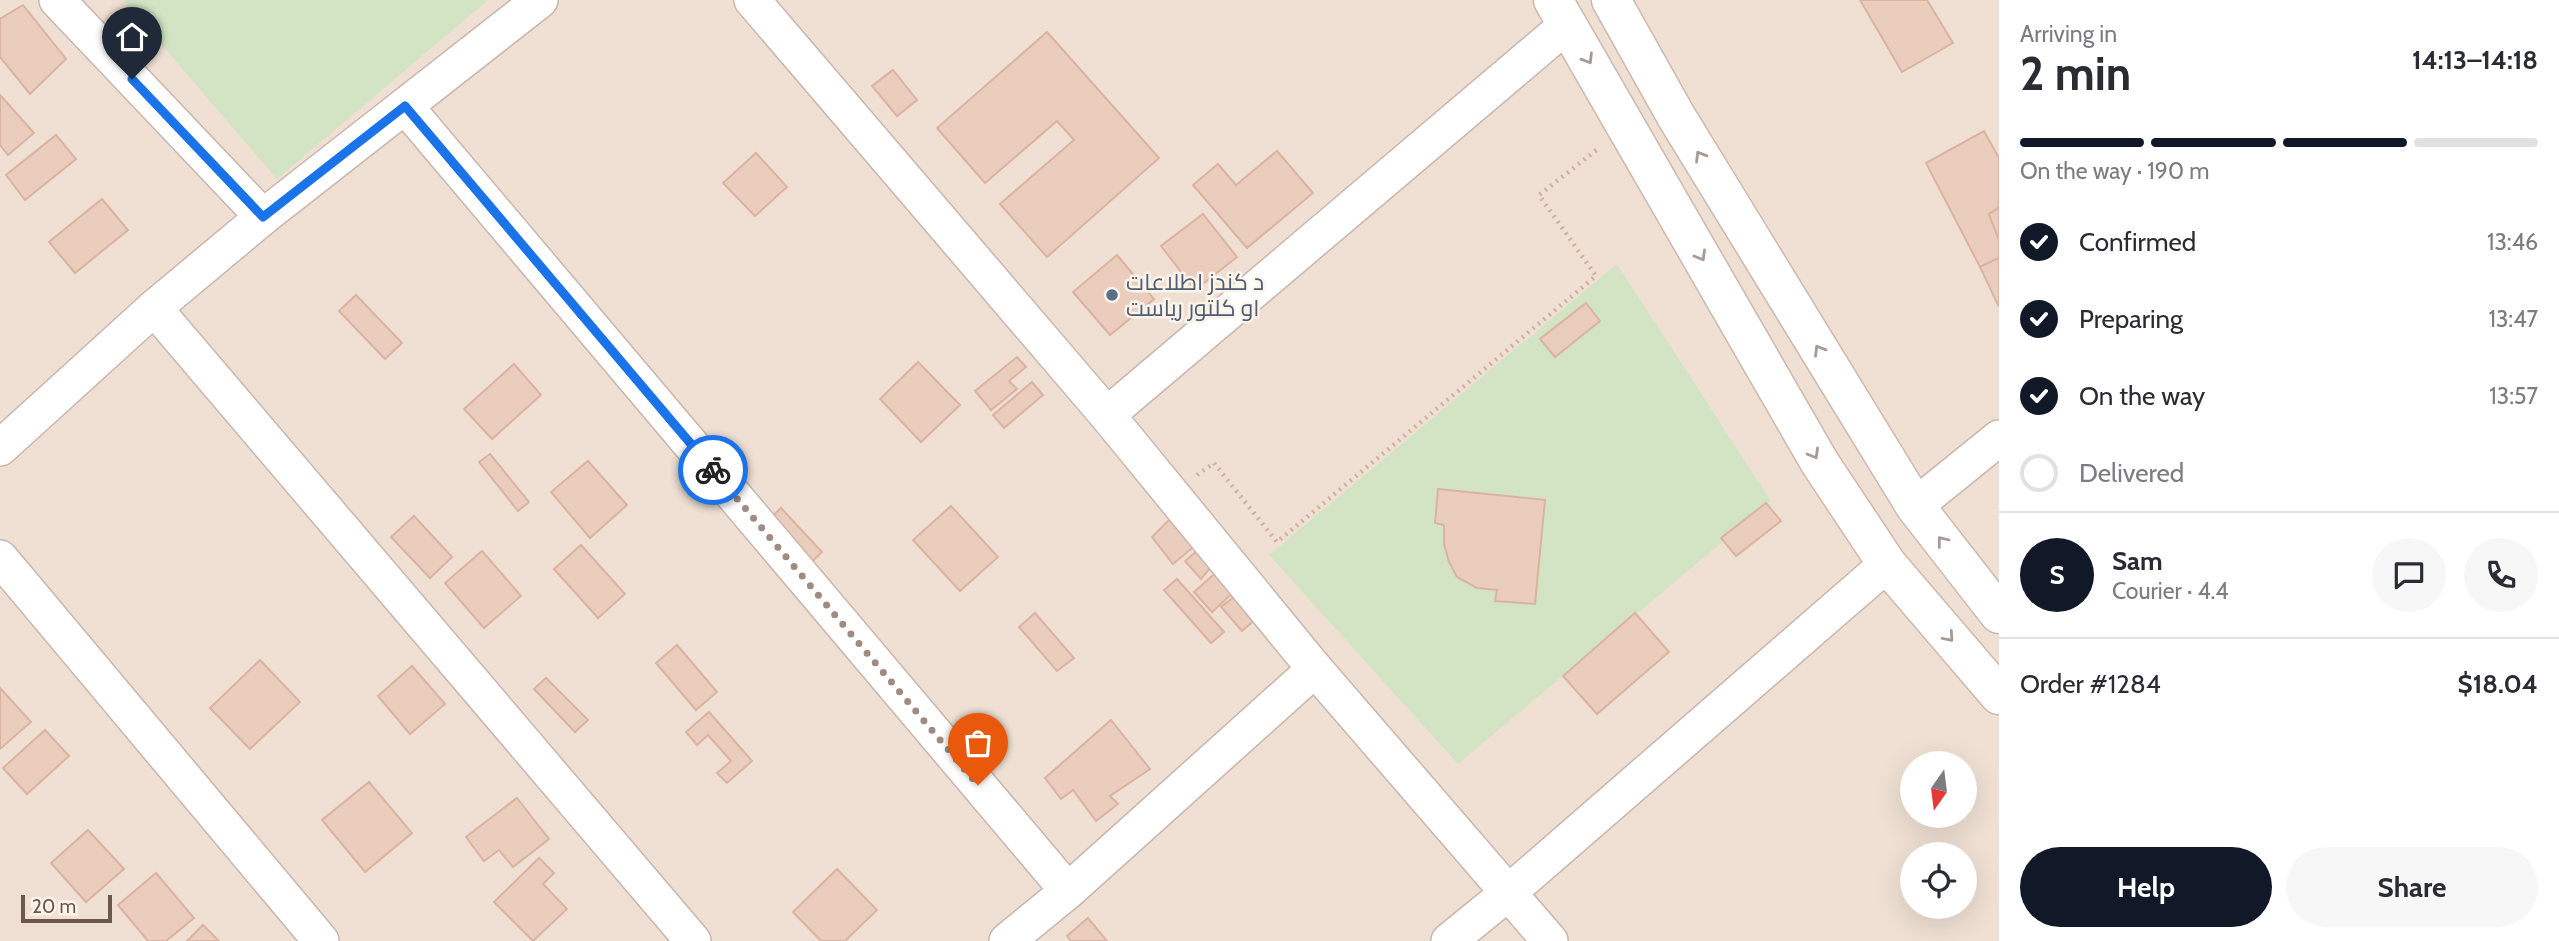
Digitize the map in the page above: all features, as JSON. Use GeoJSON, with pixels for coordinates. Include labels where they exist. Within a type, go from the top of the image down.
{"type":"FeatureCollection","features":[{"type":"Feature","properties":{"kind":"main road"},"geometry":{"type":"LineString","coordinates":[[1611,0],[1676,116],[1915,506],[1999,614]]}},
{"type":"Feature","properties":{"kind":"main road"},"geometry":{"type":"LineString","coordinates":[[1560,12],[1820,463],[1887,564],[1999,695]]}},
{"type":"Feature","properties":{"kind":"street"},"geometry":{"type":"LineString","coordinates":[[57,0],[263,217]]}},
{"type":"Feature","properties":{"kind":"street"},"geometry":{"type":"LineString","coordinates":[[0,448],[154,308],[263,217],[540,0]]}},
{"type":"Feature","properties":{"kind":"street"},"geometry":{"type":"LineString","coordinates":[[752,0],[1107,415],[1315,669],[1550,941]]}},
{"type":"Feature","properties":{"kind":"street"},"geometry":{"type":"LineString","coordinates":[[1107,415],[1560,12]]}},
{"type":"Feature","properties":{"kind":"street"},"geometry":{"type":"LineString","coordinates":[[405,106],[1068,891]]}},
{"type":"Feature","properties":{"kind":"street"},"geometry":{"type":"LineString","coordinates":[[154,308],[693,941]]}},
{"type":"Feature","properties":{"kind":"street"},"geometry":{"type":"LineString","coordinates":[[1915,506],[1999,438]]}},
{"type":"Feature","properties":{"kind":"street"},"geometry":{"type":"LineString","coordinates":[[0,558],[321,941]]}},
{"type":"Feature","properties":{"kind":"street"},"geometry":{"type":"LineString","coordinates":[[1449,941],[1508,893],[1887,564]]}},
{"type":"Feature","properties":{"kind":"street"},"geometry":{"type":"LineString","coordinates":[[1007,941],[1068,891],[1315,669]]}},
{"type":"Feature","properties":{"kind":"path"},"geometry":{"type":"LineString","coordinates":[[1171,494],[1214,463],[1277,542],[1596,276],[1539,195],[1627,126]]}},
{"type":"Feature","properties":{"kind":"shaded area"},"geometry":{"type":"Polygon","coordinates":[[[0,0],[1999,0],[1999,941],[0,941],[0,0]]]}},
{"type":"Feature","properties":{"kind":"green space"},"geometry":{"type":"Polygon","coordinates":[[[123,0],[488,0],[277,179],[123,0]]]}},
{"type":"Feature","properties":{"kind":"green space"},"geometry":{"type":"Polygon","coordinates":[[[1617,264],[1771,501],[1458,764],[1269,555],[1617,264]]]}},
{"type":"Feature","properties":{"kind":"building"},"geometry":{"type":"Polygon","coordinates":[[[1860,0],[1927,0],[1953,43],[1902,72],[1860,0]]]}},
{"type":"Feature","properties":{"kind":"building"},"geometry":{"type":"Polygon","coordinates":[[[23,5],[66,59],[30,94],[0,57],[0,19],[23,5]]]}},
{"type":"Feature","properties":{"kind":"building"},"geometry":{"type":"Polygon","coordinates":[[[1047,32],[1159,158],[1047,257],[1000,204],[1074,140],[1057,121],[985,183],[937,128],[1047,32]]]}},
{"type":"Feature","properties":{"kind":"building"},"geometry":{"type":"Polygon","coordinates":[[[893,70],[917,100],[897,116],[872,86],[893,70]]]}},
{"type":"Feature","properties":{"kind":"building"},"geometry":{"type":"Polygon","coordinates":[[[0,95],[34,133],[8,155],[0,145],[0,95]]]}},
{"type":"Feature","properties":{"kind":"building"},"geometry":{"type":"Polygon","coordinates":[[[1984,131],[1999,158],[1999,207],[1989,214],[1999,240],[1999,258],[1980,267],[1926,163],[1984,131]]]}},
{"type":"Feature","properties":{"kind":"building"},"geometry":{"type":"Polygon","coordinates":[[[56,135],[76,159],[25,200],[6,175],[56,135]]]}},
{"type":"Feature","properties":{"kind":"building"},"geometry":{"type":"Polygon","coordinates":[[[1277,151],[1313,193],[1247,248],[1193,185],[1218,164],[1236,185],[1277,151]]]}},
{"type":"Feature","properties":{"kind":"building"},"geometry":{"type":"Polygon","coordinates":[[[756,153],[787,187],[755,216],[723,183],[756,153]]]}},
{"type":"Feature","properties":{"kind":"building"},"geometry":{"type":"Polygon","coordinates":[[[102,199],[128,230],[75,273],[49,242],[102,199]]]}},
{"type":"Feature","properties":{"kind":"building"},"geometry":{"type":"Polygon","coordinates":[[[1999,208],[1999,240],[1989,214],[1999,208]]]}},
{"type":"Feature","properties":{"kind":"building"},"geometry":{"type":"Polygon","coordinates":[[[1203,214],[1237,257],[1195,290],[1161,246],[1203,214]]]}},
{"type":"Feature","properties":{"kind":"building"},"geometry":{"type":"Polygon","coordinates":[[[1117,255],[1154,299],[1110,335],[1073,292],[1117,255]]]}},
{"type":"Feature","properties":{"kind":"building"},"geometry":{"type":"Polygon","coordinates":[[[1999,258],[1999,307],[1980,267],[1999,258]]]}},
{"type":"Feature","properties":{"kind":"building"},"geometry":{"type":"Polygon","coordinates":[[[356,295],[402,343],[385,359],[339,311],[356,295]]]}},
{"type":"Feature","properties":{"kind":"building"},"geometry":{"type":"Polygon","coordinates":[[[1586,303],[1600,321],[1555,357],[1540,339],[1586,303]]]}},
{"type":"Feature","properties":{"kind":"building"},"geometry":{"type":"Polygon","coordinates":[[[1017,357],[1026,367],[1009,381],[1017,389],[991,410],[975,391],[1017,357]]]}},
{"type":"Feature","properties":{"kind":"building"},"geometry":{"type":"Polygon","coordinates":[[[918,362],[960,405],[921,442],[880,399],[918,362]]]}},
{"type":"Feature","properties":{"kind":"building"},"geometry":{"type":"Polygon","coordinates":[[[514,364],[541,395],[492,439],[464,409],[514,364]]]}},
{"type":"Feature","properties":{"kind":"building"},"geometry":{"type":"Polygon","coordinates":[[[1032,382],[1043,395],[1004,428],[993,415],[1032,382]]]}},
{"type":"Feature","properties":{"kind":"building"},"geometry":{"type":"Polygon","coordinates":[[[490,454],[529,502],[518,511],[479,462],[490,454]]]}},
{"type":"Feature","properties":{"kind":"building"},"geometry":{"type":"Polygon","coordinates":[[[588,461],[627,505],[590,538],[551,492],[588,461]]]}},
{"type":"Feature","properties":{"kind":"building"},"geometry":{"type":"Polygon","coordinates":[[[1438,489],[1545,500],[1535,604],[1495,601],[1497,590],[1477,588],[1457,577],[1444,544],[1444,525],[1435,523],[1438,489]]]}},
{"type":"Feature","properties":{"kind":"building"},"geometry":{"type":"Polygon","coordinates":[[[1766,503],[1781,521],[1736,556],[1721,538],[1766,503]]]}},
{"type":"Feature","properties":{"kind":"building"},"geometry":{"type":"Polygon","coordinates":[[[951,506],[998,557],[960,591],[913,540],[951,506]]]}},
{"type":"Feature","properties":{"kind":"building"},"geometry":{"type":"Polygon","coordinates":[[[781,508],[822,552],[795,578],[753,534],[781,508]]]}},
{"type":"Feature","properties":{"kind":"building"},"geometry":{"type":"Polygon","coordinates":[[[414,516],[452,557],[430,578],[391,537],[414,516]]]}},
{"type":"Feature","properties":{"kind":"building"},"geometry":{"type":"Polygon","coordinates":[[[1172,517],[1197,544],[1173,564],[1152,537],[1172,517]]]}},
{"type":"Feature","properties":{"kind":"building"},"geometry":{"type":"Polygon","coordinates":[[[581,545],[625,594],[598,618],[554,569],[581,545]]]}},
{"type":"Feature","properties":{"kind":"building"},"geometry":{"type":"Polygon","coordinates":[[[1203,546],[1216,561],[1201,579],[1185,561],[1203,546]]]}},
{"type":"Feature","properties":{"kind":"building"},"geometry":{"type":"Polygon","coordinates":[[[482,551],[521,596],[484,628],[445,583],[482,551]]]}},
{"type":"Feature","properties":{"kind":"building"},"geometry":{"type":"Polygon","coordinates":[[[1219,570],[1237,589],[1212,612],[1194,592],[1219,570]]]}},
{"type":"Feature","properties":{"kind":"building"},"geometry":{"type":"Polygon","coordinates":[[[1177,579],[1224,632],[1211,643],[1164,590],[1177,579]]]}},
{"type":"Feature","properties":{"kind":"building"},"geometry":{"type":"Polygon","coordinates":[[[1239,593],[1259,616],[1242,631],[1221,607],[1239,593]]]}},
{"type":"Feature","properties":{"kind":"building"},"geometry":{"type":"Polygon","coordinates":[[[1035,613],[1074,658],[1057,671],[1019,627],[1035,613]]]}},
{"type":"Feature","properties":{"kind":"building"},"geometry":{"type":"Polygon","coordinates":[[[1635,613],[1669,652],[1597,714],[1563,676],[1635,613]]]}},
{"type":"Feature","properties":{"kind":"building"},"geometry":{"type":"Polygon","coordinates":[[[677,645],[717,692],[696,710],[656,663],[677,645]]]}},
{"type":"Feature","properties":{"kind":"building"},"geometry":{"type":"Polygon","coordinates":[[[260,660],[300,702],[250,749],[210,708],[260,660]]]}},
{"type":"Feature","properties":{"kind":"building"},"geometry":{"type":"Polygon","coordinates":[[[412,666],[445,704],[410,734],[378,696],[412,666]]]}},
{"type":"Feature","properties":{"kind":"building"},"geometry":{"type":"Polygon","coordinates":[[[546,678],[588,720],[575,732],[534,689],[546,678]]]}},
{"type":"Feature","properties":{"kind":"building"},"geometry":{"type":"Polygon","coordinates":[[[0,688],[31,722],[0,749],[0,688]]]}},
{"type":"Feature","properties":{"kind":"building"},"geometry":{"type":"Polygon","coordinates":[[[709,712],[752,761],[727,783],[717,773],[731,761],[708,735],[697,745],[686,732],[709,712]]]}},
{"type":"Feature","properties":{"kind":"building"},"geometry":{"type":"Polygon","coordinates":[[[1111,720],[1150,769],[1110,796],[1118,804],[1096,821],[1073,790],[1061,799],[1045,778],[1111,720]]]}},
{"type":"Feature","properties":{"kind":"building"},"geometry":{"type":"Polygon","coordinates":[[[45,730],[69,756],[27,794],[3,768],[45,730]]]}},
{"type":"Feature","properties":{"kind":"building"},"geometry":{"type":"Polygon","coordinates":[[[369,782],[412,833],[365,872],[322,820],[369,782]]]}},
{"type":"Feature","properties":{"kind":"building"},"geometry":{"type":"Polygon","coordinates":[[[517,798],[549,839],[513,867],[499,850],[484,861],[466,837],[517,798]]]}},
{"type":"Feature","properties":{"kind":"building"},"geometry":{"type":"Polygon","coordinates":[[[88,830],[124,869],[86,902],[51,863],[88,830]]]}},
{"type":"Feature","properties":{"kind":"building"},"geometry":{"type":"Polygon","coordinates":[[[539,858],[554,873],[543,884],[567,909],[533,941],[494,902],[539,858]]]}},
{"type":"Feature","properties":{"kind":"building"},"geometry":{"type":"Polygon","coordinates":[[[837,869],[877,910],[845,941],[821,941],[793,912],[837,869]]]}},
{"type":"Feature","properties":{"kind":"building"},"geometry":{"type":"Polygon","coordinates":[[[156,873],[194,918],[166,941],[148,941],[118,905],[156,873]]]}},
{"type":"Feature","properties":{"kind":"building"},"geometry":{"type":"Polygon","coordinates":[[[1088,918],[1107,941],[1071,941],[1067,936],[1088,918]]]}},
{"type":"Feature","properties":{"kind":"building"},"geometry":{"type":"Polygon","coordinates":[[[203,925],[219,941],[187,941],[203,925]]]}},
{"type":"Feature","properties":{"kind":"way so far"},"geometry":{"type":"LineString","coordinates":[[713,470],[978,785]]}},
{"type":"Feature","properties":{"kind":"place","name":"د کندز اطلاعات او کلتور ریاست"},"geometry":{"type":"Point","coordinates":[1112,295]}},
{"type":"Feature","properties":{"kind":"route"},"geometry":{"type":"LineString","coordinates":[[132,79],[263,217],[405,106],[713,470]]}}]}
